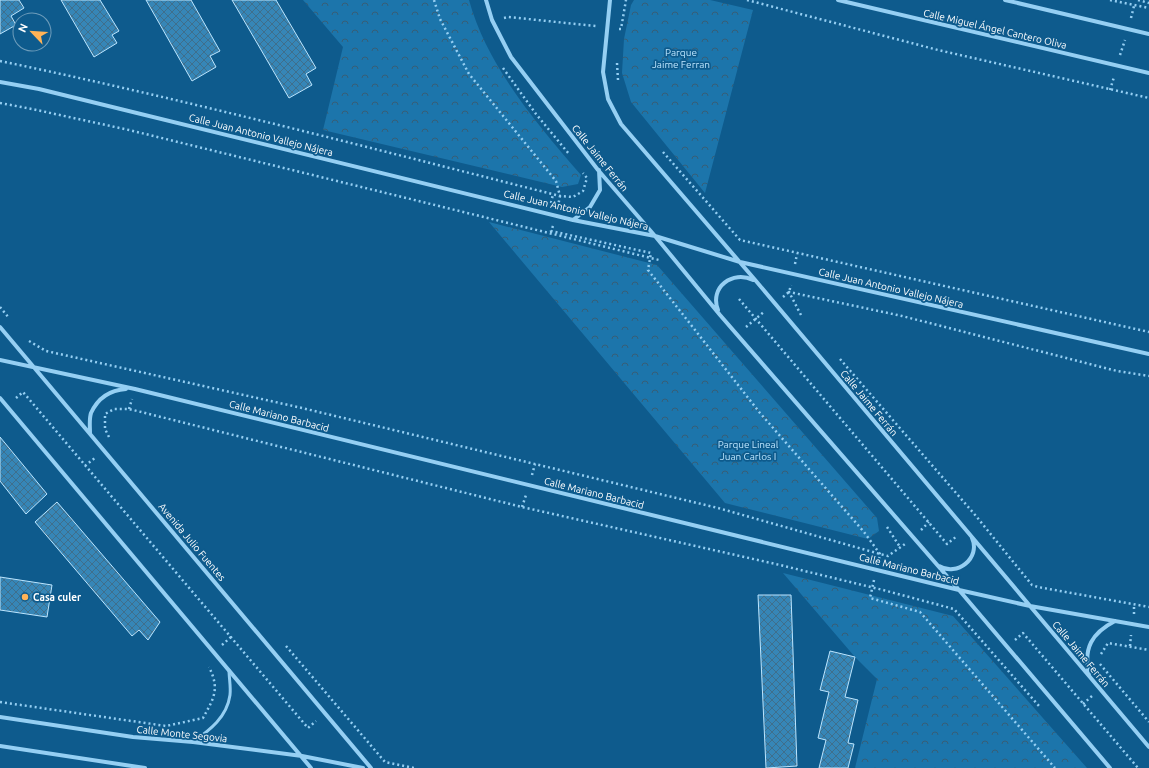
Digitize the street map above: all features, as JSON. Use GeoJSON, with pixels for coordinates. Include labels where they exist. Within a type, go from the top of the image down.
{"type":"FeatureCollection","features":[{"type":"Feature","properties":{"kind":"street","name":"Calle Jaime Ferrán"},"geometry":{"type":"LineString","coordinates":[[486,0],[492,20],[511,57],[598,170],[720,315],[959,590],[1110,768]]}},
{"type":"Feature","properties":{"kind":"street","name":"Calle Jaime Ferrán"},"geometry":{"type":"LineString","coordinates":[[610,0],[606,28],[603,72],[608,99],[621,124],[740,262],[1149,747]]}},
{"type":"Feature","properties":{"kind":"street","name":"Calle Miguel Ángel Cantero Oliva"},"geometry":{"type":"LineString","coordinates":[[838,0],[1149,73]]}},
{"type":"Feature","properties":{"kind":"street"},"geometry":{"type":"LineString","coordinates":[[1005,0],[1149,34]]}},
{"type":"Feature","properties":{"kind":"street","name":"Calle Juan Antonio Vallejo Nájera"},"geometry":{"type":"LineString","coordinates":[[0,82],[39,89],[573,220],[655,236],[740,262],[1149,354]]}},
{"type":"Feature","properties":{"kind":"street"},"geometry":{"type":"LineString","coordinates":[[573,220],[590,207],[600,190],[598,170]]}},
{"type":"Feature","properties":{"kind":"street"},"geometry":{"type":"LineString","coordinates":[[720,315],[716,307],[716,299],[718,290],[723,283],[731,278],[739,276],[748,277],[756,281]]}},
{"type":"Feature","properties":{"kind":"street","name":"Avenida Julio Fuentes"},"geometry":{"type":"LineString","coordinates":[[0,327],[371,768]]}},
{"type":"Feature","properties":{"kind":"street","name":"Calle Mariano Barbacid"},"geometry":{"type":"LineString","coordinates":[[0,360],[135,389],[959,590],[1030,606],[1149,627]]}},
{"type":"Feature","properties":{"kind":"street"},"geometry":{"type":"LineString","coordinates":[[90,433],[90,414],[100,398],[117,390],[135,389]]}},
{"type":"Feature","properties":{"kind":"street"},"geometry":{"type":"LineString","coordinates":[[0,398],[311,768]]}},
{"type":"Feature","properties":{"kind":"street","name":"Calle Jaime Ferrán"},"geometry":{"type":"LineString","coordinates":[[935,563],[941,567],[955,569],[968,562],[972,556],[974,548],[970,535]]}},
{"type":"Feature","properties":{"kind":"street"},"geometry":{"type":"LineString","coordinates":[[1090,676],[1086,663],[1088,650],[1094,637],[1104,627],[1116,621]]}},
{"type":"Feature","properties":{"kind":"street","name":"Calle Monte Segovia"},"geometry":{"type":"LineString","coordinates":[[0,716],[133,737],[193,742],[302,756],[363,768]]}},
{"type":"Feature","properties":{"kind":"street"},"geometry":{"type":"LineString","coordinates":[[0,746],[145,768]]}},
{"type":"Feature","properties":{"kind":"lane"},"geometry":{"type":"LineString","coordinates":[[193,742],[211,729],[223,715],[230,695],[229,670]]}},
{"type":"Feature","properties":{"kind":"path"},"geometry":{"type":"LineString","coordinates":[[434,0],[440,19],[470,74],[556,181],[560,196],[551,231],[651,253],[648,270],[760,413],[864,532],[880,554]]}},
{"type":"Feature","properties":{"kind":"path"},"geometry":{"type":"LineString","coordinates":[[620,36],[626,0]]}},
{"type":"Feature","properties":{"kind":"path"},"geometry":{"type":"LineString","coordinates":[[747,0],[938,50],[1149,98]]}},
{"type":"Feature","properties":{"kind":"path"},"geometry":{"type":"LineString","coordinates":[[1110,0],[1149,8]]}},
{"type":"Feature","properties":{"kind":"path"},"geometry":{"type":"LineString","coordinates":[[1138,0],[1149,3]]}},
{"type":"Feature","properties":{"kind":"path"},"geometry":{"type":"LineString","coordinates":[[1110,90],[1134,6]]}},
{"type":"Feature","properties":{"kind":"path"},"geometry":{"type":"LineString","coordinates":[[492,20],[508,16],[621,29]]}},
{"type":"Feature","properties":{"kind":"path"},"geometry":{"type":"LineString","coordinates":[[617,58],[618,87]]}},
{"type":"Feature","properties":{"kind":"path"},"geometry":{"type":"LineString","coordinates":[[0,62],[73,76],[196,105],[560,196],[573,196],[583,191],[587,178],[580,168]]}},
{"type":"Feature","properties":{"kind":"path"},"geometry":{"type":"LineString","coordinates":[[502,66],[506,74],[536,114],[572,158]]}},
{"type":"Feature","properties":{"kind":"path"},"geometry":{"type":"LineString","coordinates":[[0,103],[129,130],[544,233],[658,259],[663,265]]}},
{"type":"Feature","properties":{"kind":"path"},"geometry":{"type":"LineString","coordinates":[[660,148],[740,240],[1149,332]]}},
{"type":"Feature","properties":{"kind":"path"},"geometry":{"type":"LineString","coordinates":[[802,315],[789,292],[902,316],[1117,371],[1149,376]]}},
{"type":"Feature","properties":{"kind":"path"},"geometry":{"type":"LineString","coordinates":[[738,299],[947,544],[966,529]]}},
{"type":"Feature","properties":{"kind":"path"},"geometry":{"type":"LineString","coordinates":[[0,307],[10,318]]}},
{"type":"Feature","properties":{"kind":"path"},"geometry":{"type":"LineString","coordinates":[[25,336],[30,342],[46,351],[302,408],[711,506],[880,554]]}},
{"type":"Feature","properties":{"kind":"path"},"geometry":{"type":"LineString","coordinates":[[838,357],[976,516],[1032,585],[1149,607]]}},
{"type":"Feature","properties":{"kind":"path"},"geometry":{"type":"LineString","coordinates":[[7,406],[23,392],[308,728],[336,704]]}},
{"type":"Feature","properties":{"kind":"path"},"geometry":{"type":"LineString","coordinates":[[111,441],[105,429],[105,414],[114,409],[129,408],[522,507],[872,587],[954,609],[996,656],[1023,633],[1138,768]]}},
{"type":"Feature","properties":{"kind":"path"},"geometry":{"type":"LineString","coordinates":[[884,524],[900,547]]}},
{"type":"Feature","properties":{"kind":"path"},"geometry":{"type":"LineString","coordinates":[[880,554],[870,598],[920,612],[1055,768]]}},
{"type":"Feature","properties":{"kind":"path"},"geometry":{"type":"LineString","coordinates":[[281,640],[385,762],[414,768]]}},
{"type":"Feature","properties":{"kind":"path"},"geometry":{"type":"LineString","coordinates":[[1100,655],[1108,643],[1149,650]]}},
{"type":"Feature","properties":{"kind":"path"},"geometry":{"type":"LineString","coordinates":[[1099,663],[1149,722]]}},
{"type":"Feature","properties":{"kind":"path"},"geometry":{"type":"LineString","coordinates":[[0,702],[166,726],[203,718],[214,698],[214,678],[208,665]]}},
{"type":"Feature","properties":{"kind":"green space"},"geometry":{"type":"Polygon","coordinates":[[[303,0],[469,0],[477,24],[501,71],[531,115],[581,175],[578,184],[562,187],[323,130],[343,47],[303,0]]]}},
{"type":"Feature","properties":{"kind":"green space","name":"Parque Jaime Ferran"},"geometry":{"type":"Polygon","coordinates":[[[634,0],[710,0],[753,10],[705,193],[631,102],[622,73],[624,39],[631,5],[634,0]]]}},
{"type":"Feature","properties":{"kind":"green space","name":"Parque Lineal Juan Carlos I"},"geometry":{"type":"Polygon","coordinates":[[[489,222],[657,265],[877,518],[879,531],[868,539],[725,503],[489,222]]]}},
{"type":"Feature","properties":{"kind":"green space"},"geometry":{"type":"Polygon","coordinates":[[[783,573],[953,616],[1087,768],[855,768],[877,679],[855,657],[783,573]]]}},
{"type":"Feature","properties":{"kind":"building"},"geometry":{"type":"Polygon","coordinates":[[[0,0],[19,0],[24,8],[18,12],[12,12],[12,27],[0,34],[0,0]]]}},
{"type":"Feature","properties":{"kind":"building"},"geometry":{"type":"Polygon","coordinates":[[[61,0],[100,0],[119,31],[112,35],[117,43],[94,57],[61,0]]]}},
{"type":"Feature","properties":{"kind":"building"},"geometry":{"type":"Polygon","coordinates":[[[146,0],[191,0],[220,51],[210,56],[216,67],[192,81],[146,0]]]}},
{"type":"Feature","properties":{"kind":"building"},"geometry":{"type":"Polygon","coordinates":[[[232,0],[276,0],[316,68],[306,74],[312,85],[289,98],[232,0]]]}},
{"type":"Feature","properties":{"kind":"building"},"geometry":{"type":"Polygon","coordinates":[[[0,437],[47,494],[26,514],[0,481],[0,437]]]}},
{"type":"Feature","properties":{"kind":"building"},"geometry":{"type":"Polygon","coordinates":[[[57,502],[160,622],[148,640],[139,630],[132,636],[35,522],[57,502]]]}},
{"type":"Feature","properties":{"kind":"building","name":"Casa culer"},"geometry":{"type":"Polygon","coordinates":[[[0,577],[52,585],[47,617],[0,610],[0,577]]]}},
{"type":"Feature","properties":{"kind":"building"},"geometry":{"type":"Polygon","coordinates":[[[758,595],[791,595],[797,766],[766,768],[758,595]]]}},
{"type":"Feature","properties":{"kind":"building"},"geometry":{"type":"Polygon","coordinates":[[[830,651],[855,657],[845,697],[858,700],[848,743],[854,744],[848,768],[819,768],[826,740],[818,738],[829,692],[820,690],[830,651]]]}},
{"type":"Feature","properties":{"kind":"place","name":"Casa culer"},"geometry":{"type":"Point","coordinates":[25,597]}}]}
